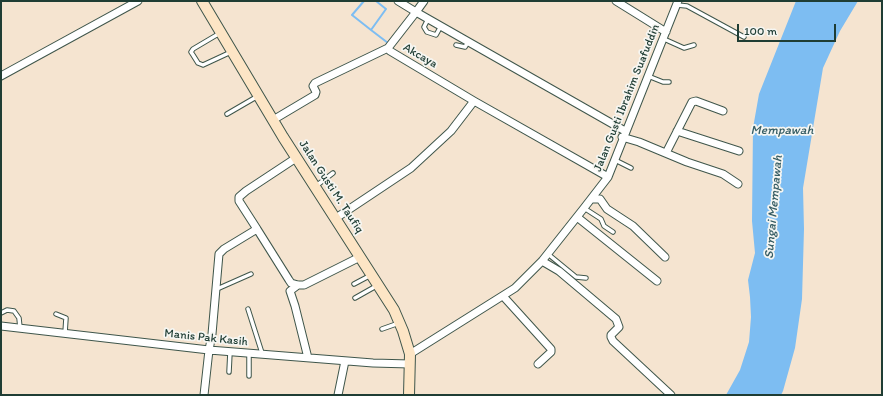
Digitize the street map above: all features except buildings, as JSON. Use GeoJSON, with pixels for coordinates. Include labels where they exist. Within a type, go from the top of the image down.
{"type":"FeatureCollection","features":[{"type":"Feature","properties":{"kind":"main road","name":"Jalan Gusti M. Taufiq"},"geometry":{"type":"LineString","coordinates":[[202,1],[296,158],[379,285],[400,323],[410,354],[409,395]]}},
{"type":"Feature","properties":{"kind":"street"},"geometry":{"type":"LineString","coordinates":[[1,76],[138,1]]}},
{"type":"Feature","properties":{"kind":"street"},"geometry":{"type":"LineString","coordinates":[[398,1],[624,134],[666,153],[723,174],[738,184]]}},
{"type":"Feature","properties":{"kind":"street","name":"Akcaya"},"geometry":{"type":"LineString","coordinates":[[424,1],[388,48],[390,51],[474,101],[608,177]]}},
{"type":"Feature","properties":{"kind":"street"},"geometry":{"type":"LineString","coordinates":[[616,1],[665,35]]}},
{"type":"Feature","properties":{"kind":"street","name":"Jalan Gusti Ibrahim Suafuddin"},"geometry":{"type":"LineString","coordinates":[[410,354],[503,296],[523,281],[548,254],[608,177],[624,134],[678,3]]}},
{"type":"Feature","properties":{"kind":"street"},"geometry":{"type":"LineString","coordinates":[[273,120],[315,95],[316,92],[313,86],[314,83],[388,48]]}},
{"type":"Feature","properties":{"kind":"street"},"geometry":{"type":"LineString","coordinates":[[336,218],[410,168],[451,131],[474,101]]}},
{"type":"Feature","properties":{"kind":"street"},"geometry":{"type":"LineString","coordinates":[[666,153],[692,102],[696,101],[723,111]]}},
{"type":"Feature","properties":{"kind":"street"},"geometry":{"type":"LineString","coordinates":[[677,131],[739,151]]}},
{"type":"Feature","properties":{"kind":"street"},"geometry":{"type":"LineString","coordinates":[[296,158],[239,197],[239,202],[289,280],[292,283],[304,285],[360,257]]}},
{"type":"Feature","properties":{"kind":"street"},"geometry":{"type":"LineString","coordinates":[[591,199],[600,199],[607,209],[633,226],[664,257]]}},
{"type":"Feature","properties":{"kind":"street"},"geometry":{"type":"LineString","coordinates":[[577,217],[657,281]]}},
{"type":"Feature","properties":{"kind":"street"},"geometry":{"type":"LineString","coordinates":[[204,395],[212,334],[219,254],[224,249],[257,229]]}},
{"type":"Feature","properties":{"kind":"street"},"geometry":{"type":"LineString","coordinates":[[542,261],[559,272],[616,319],[619,326],[610,337],[671,395]]}},
{"type":"Feature","properties":{"kind":"street"},"geometry":{"type":"LineString","coordinates":[[298,285],[290,291],[308,358]]}},
{"type":"Feature","properties":{"kind":"street"},"geometry":{"type":"LineString","coordinates":[[503,296],[551,350],[551,352],[538,364]]}},
{"type":"Feature","properties":{"kind":"street","name":"Manis Pak Kasih"},"geometry":{"type":"LineString","coordinates":[[1,326],[230,352],[345,361],[410,364]]}},
{"type":"Feature","properties":{"kind":"street"},"geometry":{"type":"LineString","coordinates":[[338,395],[345,361]]}},
{"type":"Feature","properties":{"kind":"lane"},"geometry":{"type":"LineString","coordinates":[[678,3],[687,6],[744,37]]}},
{"type":"Feature","properties":{"kind":"lane"},"geometry":{"type":"LineString","coordinates":[[428,19],[424,27],[427,32],[436,35],[441,26]]}},
{"type":"Feature","properties":{"kind":"lane"},"geometry":{"type":"LineString","coordinates":[[221,32],[193,49],[191,52],[198,63],[203,65],[232,52]]}},
{"type":"Feature","properties":{"kind":"lane"},"geometry":{"type":"LineString","coordinates":[[665,35],[684,48],[694,45]]}},
{"type":"Feature","properties":{"kind":"lane"},"geometry":{"type":"LineString","coordinates":[[456,46],[465,47],[468,42]]}},
{"type":"Feature","properties":{"kind":"lane"},"geometry":{"type":"LineString","coordinates":[[648,76],[663,82],[670,82]]}},
{"type":"Feature","properties":{"kind":"lane"},"geometry":{"type":"LineString","coordinates":[[227,114],[259,96]]}},
{"type":"Feature","properties":{"kind":"lane"},"geometry":{"type":"LineString","coordinates":[[624,134],[652,144]]}},
{"type":"Feature","properties":{"kind":"lane"},"geometry":{"type":"LineString","coordinates":[[614,160],[631,168]]}},
{"type":"Feature","properties":{"kind":"lane"},"geometry":{"type":"LineString","coordinates":[[315,187],[333,173]]}},
{"type":"Feature","properties":{"kind":"lane"},"geometry":{"type":"LineString","coordinates":[[584,208],[601,219],[604,226],[613,232]]}},
{"type":"Feature","properties":{"kind":"lane"},"geometry":{"type":"LineString","coordinates":[[548,254],[576,277],[586,278]]}},
{"type":"Feature","properties":{"kind":"lane"},"geometry":{"type":"LineString","coordinates":[[216,289],[251,274]]}},
{"type":"Feature","properties":{"kind":"lane"},"geometry":{"type":"LineString","coordinates":[[354,284],[372,274]]}},
{"type":"Feature","properties":{"kind":"lane"},"geometry":{"type":"LineString","coordinates":[[355,298],[379,285]]}},
{"type":"Feature","properties":{"kind":"lane"},"geometry":{"type":"LineString","coordinates":[[248,308],[262,354]]}},
{"type":"Feature","properties":{"kind":"lane"},"geometry":{"type":"LineString","coordinates":[[1,313],[7,310],[14,311],[19,318],[20,328]]}},
{"type":"Feature","properties":{"kind":"lane"},"geometry":{"type":"LineString","coordinates":[[56,314],[66,318],[65,333]]}},
{"type":"Feature","properties":{"kind":"lane"},"geometry":{"type":"LineString","coordinates":[[382,329],[400,323]]}},
{"type":"Feature","properties":{"kind":"lane"},"geometry":{"type":"LineString","coordinates":[[229,372],[230,352]]}},
{"type":"Feature","properties":{"kind":"lane"},"geometry":{"type":"LineString","coordinates":[[249,353],[249,376]]}},
{"type":"Feature","properties":{"kind":"water","name":"Mempawah"},"geometry":{"type":"Polygon","coordinates":[[[796,1],[858,1],[840,31],[823,68],[803,188],[804,229],[802,299],[795,348],[783,391],[781,395],[726,395],[740,370],[749,342],[751,317],[748,280],[755,253],[752,221],[753,128],[759,94],[796,1]]]}},
{"type":"Feature","properties":{"kind":"waterway"},"geometry":{"type":"LineString","coordinates":[[364,1],[352,15],[371,30]]}},
{"type":"Feature","properties":{"kind":"waterway"},"geometry":{"type":"LineString","coordinates":[[376,1],[386,9],[371,30],[388,43]]}},
{"type":"Feature","properties":{"kind":"water label","name":"Sungai Mempawah"},"geometry":{"type":"Point","coordinates":[774,207]}}]}
